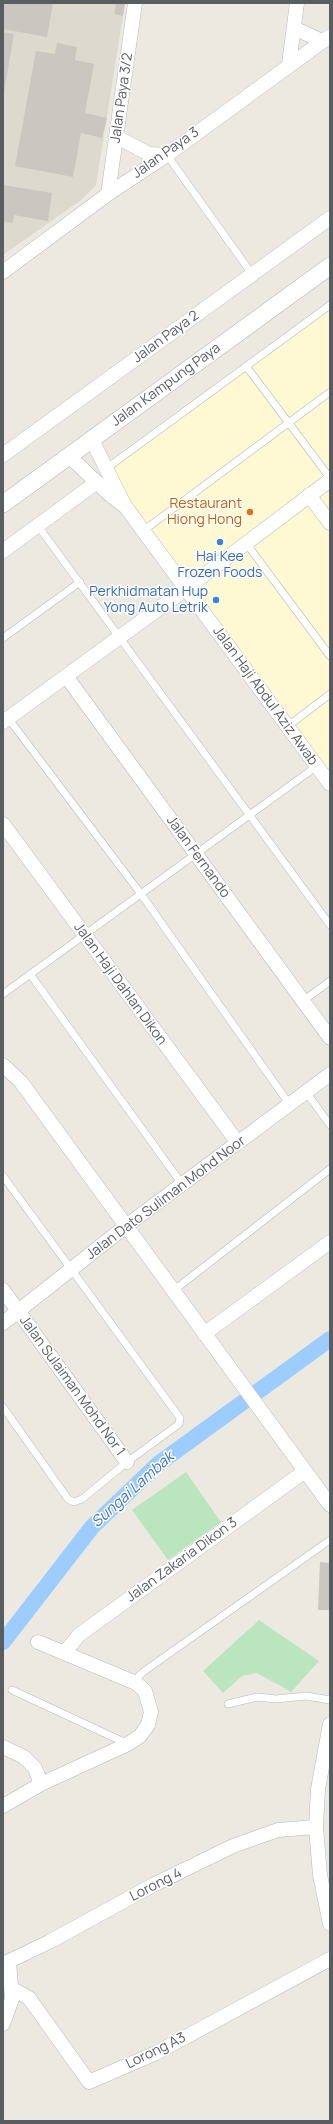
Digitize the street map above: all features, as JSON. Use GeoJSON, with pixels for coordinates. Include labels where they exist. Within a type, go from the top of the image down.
{"type":"FeatureCollection","features":[{"type":"Feature","properties":{"kind":"street","name":"Jalan Paya 3/2"},"geometry":{"type":"LineString","coordinates":[[108,194],[135,3]]}},
{"type":"Feature","properties":{"kind":"street"},"geometry":{"type":"LineString","coordinates":[[289,64],[297,3]]}},
{"type":"Feature","properties":{"kind":"street"},"geometry":{"type":"LineString","coordinates":[[294,28],[326,38]]}},
{"type":"Feature","properties":{"kind":"street","name":"Jalan Paya 3"},"geometry":{"type":"LineString","coordinates":[[3,272],[108,194],[166,155],[326,38]]}},
{"type":"Feature","properties":{"kind":"street"},"geometry":{"type":"LineString","coordinates":[[117,136],[148,154],[166,155]]}},
{"type":"Feature","properties":{"kind":"street","name":"Jalan Paya 2"},"geometry":{"type":"LineString","coordinates":[[3,455],[330,218]]}},
{"type":"Feature","properties":{"kind":"street","name":"Jalan Kampung Paya"},"geometry":{"type":"LineString","coordinates":[[3,504],[330,266]]}},
{"type":"Feature","properties":{"kind":"street"},"geometry":{"type":"LineString","coordinates":[[92,440],[125,506]]}},
{"type":"Feature","properties":{"kind":"street"},"geometry":{"type":"LineString","coordinates":[[69,456],[125,506]]}},
{"type":"Feature","properties":{"kind":"street"},"geometry":{"type":"LineString","coordinates":[[6,720],[187,588],[330,479]]}},
{"type":"Feature","properties":{"kind":"street"},"geometry":{"type":"LineString","coordinates":[[3,552],[97,482]]}},
{"type":"Feature","properties":{"kind":"street"},"geometry":{"type":"LineString","coordinates":[[309,495],[330,523]]}},
{"type":"Feature","properties":{"kind":"street","name":"Jalan Haji Abdul Aziz Awab"},"geometry":{"type":"LineString","coordinates":[[125,506],[187,588],[330,784]]}},
{"type":"Feature","properties":{"kind":"street","name":"Jalan Fernando"},"geometry":{"type":"LineString","coordinates":[[66,676],[330,1038]]}},
{"type":"Feature","properties":{"kind":"street","name":"Jalan Haji Dahlan Dikon"},"geometry":{"type":"LineString","coordinates":[[3,824],[238,1143]]}},
{"type":"Feature","properties":{"kind":"street"},"geometry":{"type":"LineString","coordinates":[[3,1065],[21,1082],[330,1505]]}},
{"type":"Feature","properties":{"kind":"street","name":"Jalan Dato Suliman Mohd Noor"},"geometry":{"type":"LineString","coordinates":[[3,1323],[126,1226],[330,1074]]}},
{"type":"Feature","properties":{"kind":"street"},"geometry":{"type":"LineString","coordinates":[[204,1334],[330,1242]]}},
{"type":"Feature","properties":{"kind":"street","name":"Jalan Sulaiman Mohd Nor 1"},"geometry":{"type":"LineString","coordinates":[[3,1290],[127,1462]]}},
{"type":"Feature","properties":{"kind":"street","name":"Jalan Zakaria Dikon 3"},"geometry":{"type":"LineString","coordinates":[[64,1653],[79,1634],[305,1471]]}},
{"type":"Feature","properties":{"kind":"street"},"geometry":{"type":"LineString","coordinates":[[3,1806],[41,1784],[128,1744],[140,1736],[148,1725],[151,1712],[145,1691],[133,1682],[38,1642]]}},
{"type":"Feature","properties":{"kind":"street"},"geometry":{"type":"LineString","coordinates":[[330,1724],[324,1789],[316,1827],[320,1875],[330,1924]]}},
{"type":"Feature","properties":{"kind":"street"},"geometry":{"type":"LineString","coordinates":[[3,1747],[24,1757],[36,1768],[41,1784]]}},
{"type":"Feature","properties":{"kind":"street","name":"Lorong 4"},"geometry":{"type":"LineString","coordinates":[[6,1963],[233,1846],[278,1830],[316,1827]]}},
{"type":"Feature","properties":{"kind":"street","name":"Lorong A3"},"geometry":{"type":"LineString","coordinates":[[13,1989],[29,1998],[89,2082],[156,2053],[330,1959]]}},
{"type":"Feature","properties":{"kind":"street"},"geometry":{"type":"LineString","coordinates":[[3,2024],[12,1999],[13,1989],[6,1963]]}},
{"type":"Feature","properties":{"kind":"lane"},"geometry":{"type":"LineString","coordinates":[[166,155],[252,274]]}},
{"type":"Feature","properties":{"kind":"lane"},"geometry":{"type":"LineString","coordinates":[[107,468],[330,305]]}},
{"type":"Feature","properties":{"kind":"lane"},"geometry":{"type":"LineString","coordinates":[[246,366],[330,479]]}},
{"type":"Feature","properties":{"kind":"lane"},"geometry":{"type":"LineString","coordinates":[[143,531],[330,392]]}},
{"type":"Feature","properties":{"kind":"lane"},"geometry":{"type":"LineString","coordinates":[[38,526],[330,924]]}},
{"type":"Feature","properties":{"kind":"lane"},"geometry":{"type":"LineString","coordinates":[[246,543],[330,656]]}},
{"type":"Feature","properties":{"kind":"lane"},"geometry":{"type":"LineString","coordinates":[[3,638],[80,582]]}},
{"type":"Feature","properties":{"kind":"lane"},"geometry":{"type":"LineString","coordinates":[[288,726],[330,694]]}},
{"type":"Feature","properties":{"kind":"lane"},"geometry":{"type":"LineString","coordinates":[[6,720],[141,894],[290,1104]]}},
{"type":"Feature","properties":{"kind":"lane"},"geometry":{"type":"LineString","coordinates":[[3,994],[317,766]]}},
{"type":"Feature","properties":{"kind":"lane"},"geometry":{"type":"LineString","coordinates":[[30,974],[182,1184]]}},
{"type":"Feature","properties":{"kind":"lane"},"geometry":{"type":"LineString","coordinates":[[303,1001],[330,982]]}},
{"type":"Feature","properties":{"kind":"lane"},"geometry":{"type":"LineString","coordinates":[[306,1092],[330,1125]]}},
{"type":"Feature","properties":{"kind":"lane"},"geometry":{"type":"LineString","coordinates":[[173,1291],[330,1169]]}},
{"type":"Feature","properties":{"kind":"lane"},"geometry":{"type":"LineString","coordinates":[[3,1176],[72,1268],[180,1418],[180,1424],[127,1462],[82,1499],[74,1502],[68,1499],[3,1407]]}},
{"type":"Feature","properties":{"kind":"lane"},"geometry":{"type":"LineString","coordinates":[[133,1682],[143,1672],[330,1540]]}},
{"type":"Feature","properties":{"kind":"lane"},"geometry":{"type":"LineString","coordinates":[[12,1690],[128,1744]]}},
{"type":"Feature","properties":{"kind":"lane"},"geometry":{"type":"LineString","coordinates":[[228,1704],[258,1697],[276,1699],[306,1696],[330,1700]]}},
{"type":"Feature","properties":{"kind":"shaded area"},"geometry":{"type":"Polygon","coordinates":[[[3,3],[125,3],[96,185],[80,201],[3,255],[3,3]]]}},
{"type":"Feature","properties":{"kind":"shaded area"},"geometry":{"type":"Polygon","coordinates":[[[330,300],[330,775],[129,502],[109,461],[330,300]]]}},
{"type":"Feature","properties":{"kind":"green space"},"geometry":{"type":"Polygon","coordinates":[[[186,1472],[221,1522],[168,1560],[132,1510],[186,1472]]]}},
{"type":"Feature","properties":{"kind":"green space"},"geometry":{"type":"Polygon","coordinates":[[[259,1620],[319,1661],[291,1692],[257,1673],[242,1676],[223,1693],[203,1671],[259,1620]]]}},
{"type":"Feature","properties":{"kind":"building"},"geometry":{"type":"Polygon","coordinates":[[[3,3],[53,3],[47,37],[3,29],[3,3]]]}},
{"type":"Feature","properties":{"kind":"building"},"geometry":{"type":"Polygon","coordinates":[[[116,3],[125,3],[123,16],[114,14],[116,3]]]}},
{"type":"Feature","properties":{"kind":"building"},"geometry":{"type":"Polygon","coordinates":[[[3,32],[14,34],[4,92],[3,92],[3,32]]]}},
{"type":"Feature","properties":{"kind":"building"},"geometry":{"type":"Polygon","coordinates":[[[57,43],[77,47],[75,60],[94,64],[85,113],[107,118],[102,138],[81,133],[73,177],[15,166],[36,51],[55,54],[57,43]]]}},
{"type":"Feature","properties":{"kind":"building"},"geometry":{"type":"Polygon","coordinates":[[[3,185],[52,193],[48,221],[14,215],[13,223],[3,221],[3,185]]]}},
{"type":"Feature","properties":{"kind":"building"},"geometry":{"type":"Polygon","coordinates":[[[320,1562],[330,1563],[330,1610],[318,1610],[320,1562]]]}},
{"type":"Feature","properties":{"kind":"waterway","name":"Sungai Lambak"},"geometry":{"type":"LineString","coordinates":[[3,1642],[92,1527],[158,1464],[330,1339]]}},
{"type":"Feature","properties":{"kind":"place","name":"Restaurant Hiong Hong"},"geometry":{"type":"Point","coordinates":[250,512]}},
{"type":"Feature","properties":{"kind":"place","name":"Hai Kee Frozen Foods"},"geometry":{"type":"Point","coordinates":[220,542]}},
{"type":"Feature","properties":{"kind":"place","name":"Perkhidmatan Hup Yong Auto Letrik"},"geometry":{"type":"Point","coordinates":[216,600]}}]}
